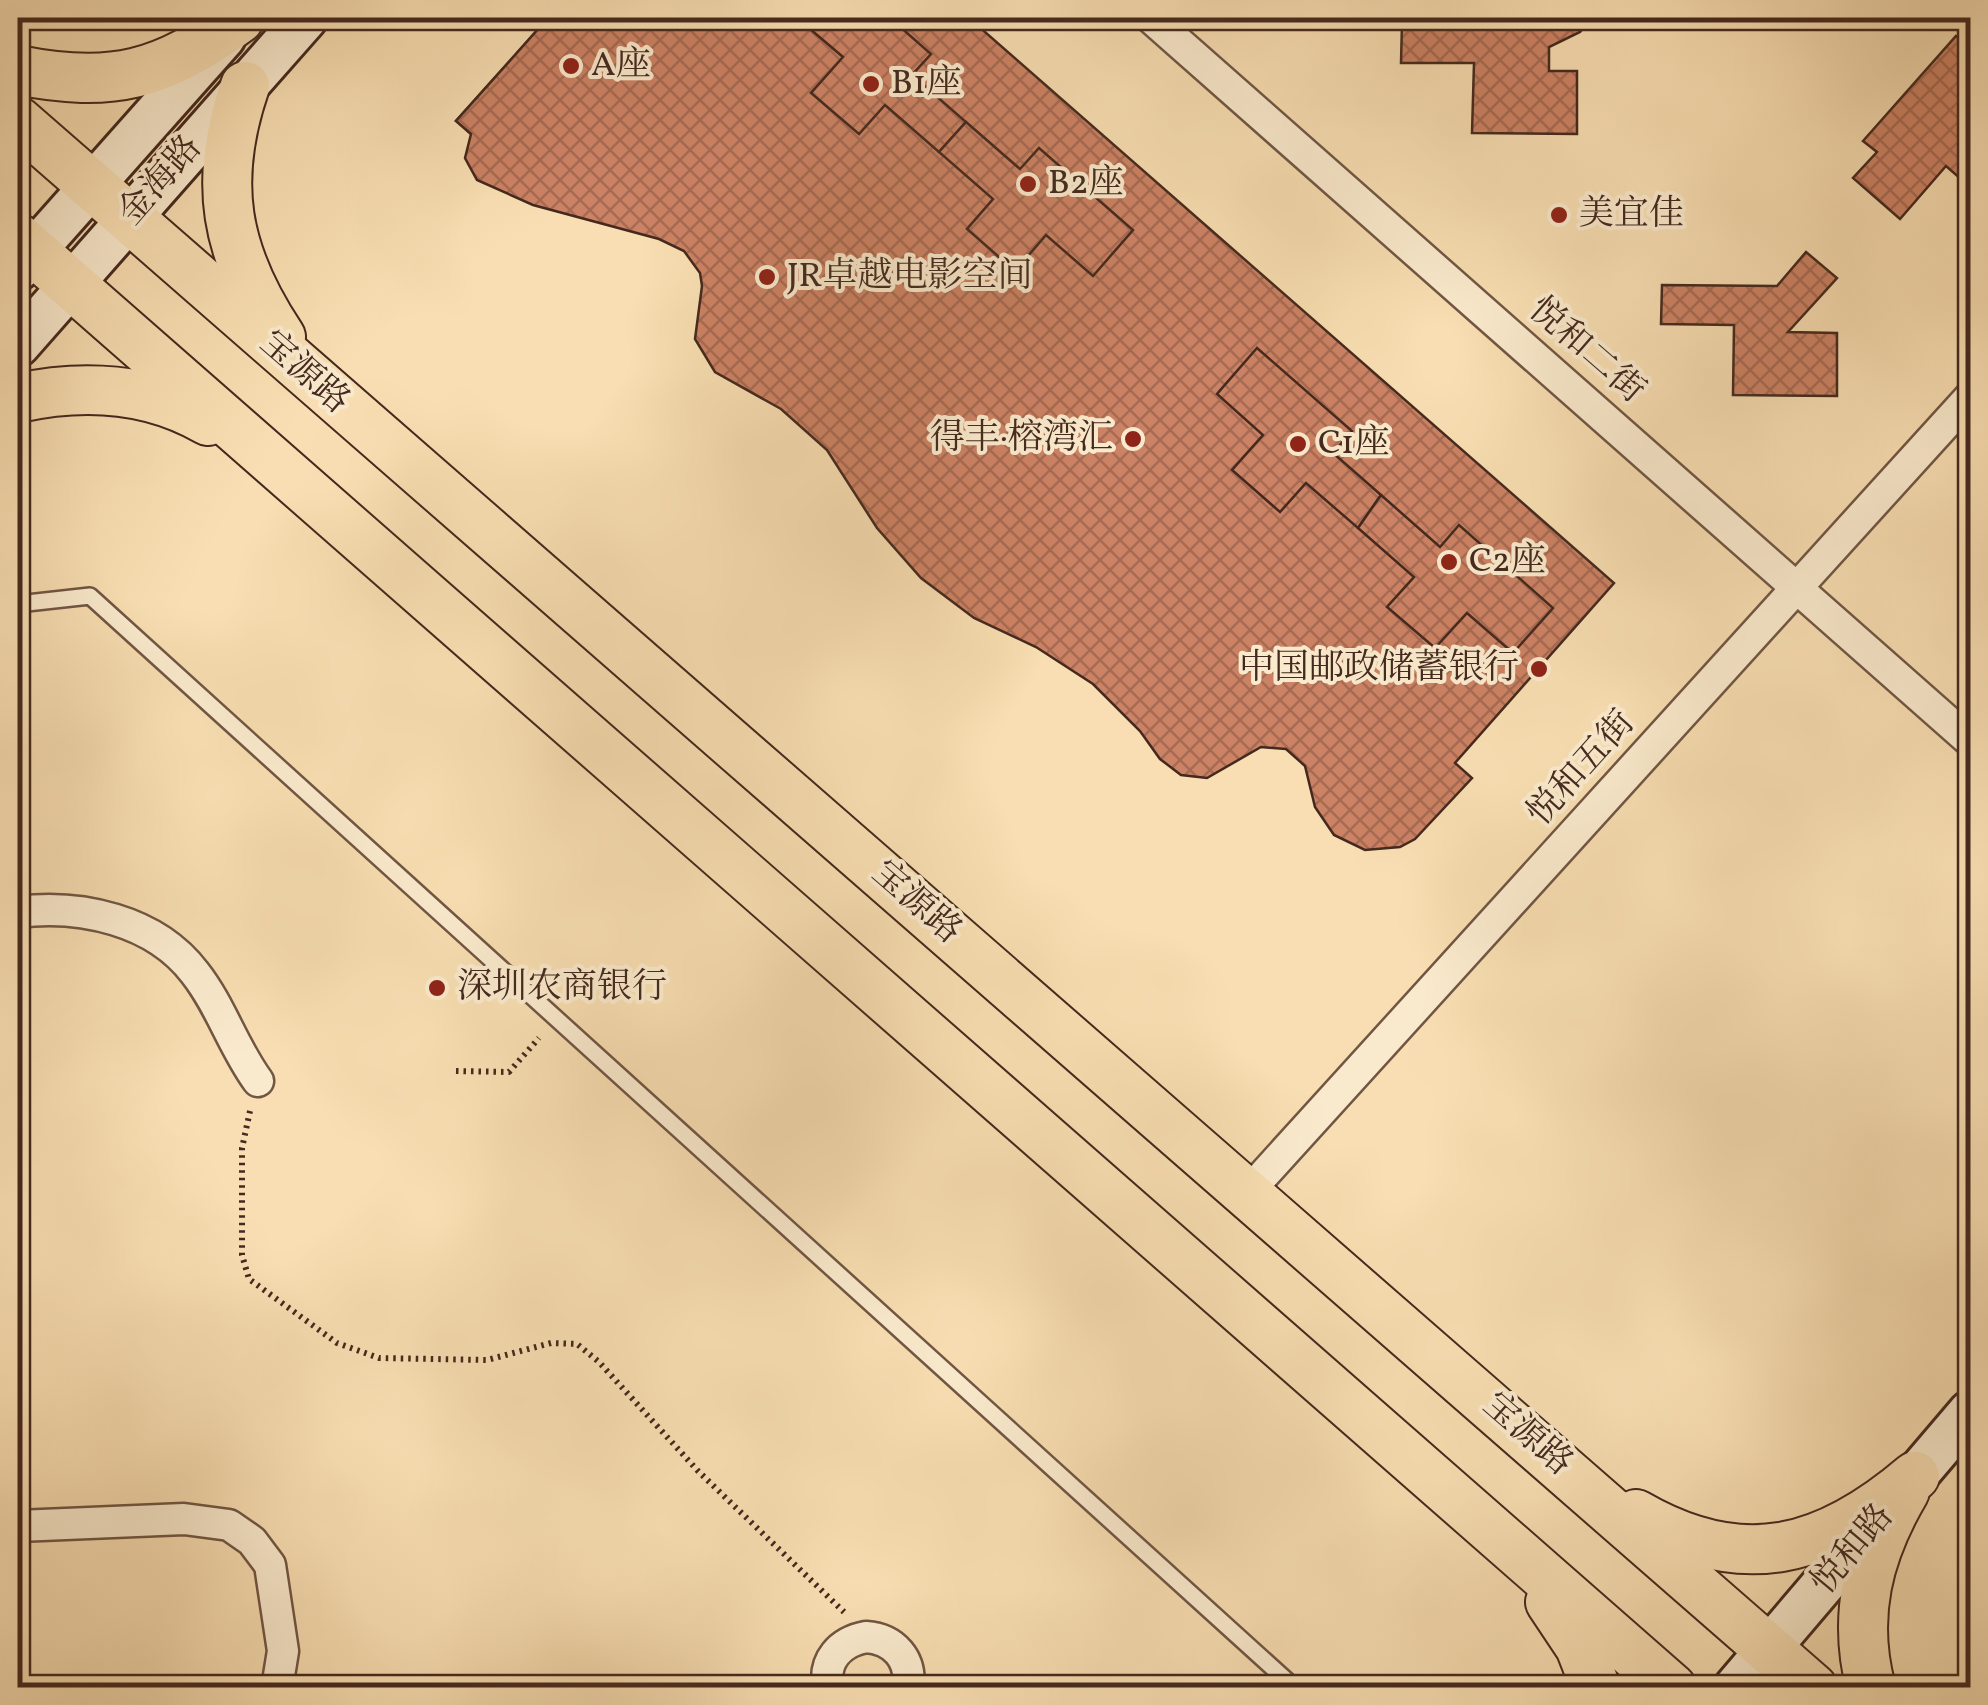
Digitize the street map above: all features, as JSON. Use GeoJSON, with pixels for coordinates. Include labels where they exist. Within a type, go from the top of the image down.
{"type":"FeatureCollection","features":[{"type":"Feature","properties":{"kind":"main road"},"geometry":{"type":"LineString","coordinates":[[18,70],[58,78],[132,74],[194,52],[240,18]]}},
{"type":"Feature","properties":{"kind":"main road"},"geometry":{"type":"LineString","coordinates":[[244,86],[226,153],[224,183],[232,234],[259,304],[308,377]]}},
{"type":"Feature","properties":{"kind":"main road","name":"宝源路"},"geometry":{"type":"LineString","coordinates":[[18,121],[1249,1191],[1813,1688]]}},
{"type":"Feature","properties":{"kind":"main road"},"geometry":{"type":"LineString","coordinates":[[23,253],[70,284],[1672,1688]]}},
{"type":"Feature","properties":{"kind":"main road"},"geometry":{"type":"LineString","coordinates":[[18,398],[91,388],[146,396],[203,418],[280,470]]}},
{"type":"Feature","properties":{"kind":"main road"},"geometry":{"type":"LineString","coordinates":[[1578,1480],[1652,1523],[1702,1542],[1750,1549],[1794,1547],[1832,1533],[1874,1511],[1915,1476]]}},
{"type":"Feature","properties":{"kind":"main road"},"geometry":{"type":"LineString","coordinates":[[1871,1688],[1864,1661],[1866,1574],[1884,1528],[1915,1476]]}},
{"type":"Feature","properties":{"kind":"main road"},"geometry":{"type":"LineString","coordinates":[[1482,1524],[1550,1601],[1580,1648],[1596,1688]]}},
{"type":"Feature","properties":{"kind":"street","name":"金海路"},"geometry":{"type":"LineString","coordinates":[[23,253],[93,185],[240,18]]}},
{"type":"Feature","properties":{"kind":"street","name":"金海路"},"geometry":{"type":"LineString","coordinates":[[18,345],[306,18]]}},
{"type":"Feature","properties":{"kind":"street","name":"悦和二街"},"geometry":{"type":"LineString","coordinates":[[1151,18],[1970,741]]}},
{"type":"Feature","properties":{"kind":"street","name":"悦和五街"},"geometry":{"type":"LineString","coordinates":[[1249,1191],[1970,397]]}},
{"type":"Feature","properties":{"kind":"street"},"geometry":{"type":"LineString","coordinates":[[18,912],[87,912],[148,932],[194,970],[258,1081]]}},
{"type":"Feature","properties":{"kind":"street","name":"悦和路"},"geometry":{"type":"LineString","coordinates":[[1735,1688],[1970,1412]]}},
{"type":"Feature","properties":{"kind":"street"},"geometry":{"type":"LineString","coordinates":[[18,1526],[184,1519],[228,1525],[252,1541],[270,1565],[283,1651],[277,1688]]}},
{"type":"Feature","properties":{"kind":"street"},"geometry":{"type":"LineString","coordinates":[[828,1688],[829,1664],[836,1652],[866,1636],[891,1644],[904,1656],[912,1686]]}},
{"type":"Feature","properties":{"kind":"lane"},"geometry":{"type":"LineString","coordinates":[[18,604],[90,596],[1295,1688]]}},
{"type":"Feature","properties":{"kind":"path"},"geometry":{"type":"LineString","coordinates":[[456,1071],[510,1072],[556,1019]]}},
{"type":"Feature","properties":{"kind":"path"},"geometry":{"type":"LineString","coordinates":[[258,1081],[242,1148],[242,1255],[249,1279],[338,1343],[378,1358],[488,1360],[551,1343],[577,1344],[599,1362],[698,1471],[780,1546],[866,1636]]}},
{"type":"Feature","properties":{"kind":"building","name":"A座"},"geometry":{"type":"Polygon","coordinates":[[[548,18],[629,18],[608,41],[664,90],[620,141],[563,92],[502,161],[456,121],[548,18]]]}},
{"type":"Feature","properties":{"kind":"building","name":"得丰·榕湾汇"},"geometry":{"type":"Polygon","coordinates":[[[548,18],[969,18],[1614,583],[1455,763],[1472,778],[1415,839],[1400,847],[1365,850],[1334,835],[1315,807],[1305,766],[1286,749],[1261,747],[1207,778],[1181,775],[1160,759],[1140,731],[1093,684],[1036,647],[974,618],[921,578],[877,528],[827,450],[781,409],[715,372],[695,339],[702,286],[700,273],[684,251],[659,239],[533,205],[477,180],[465,158],[471,134],[456,121],[548,18]]]}},
{"type":"Feature","properties":{"kind":"building","name":"B1座"},"geometry":{"type":"Polygon","coordinates":[[[797,18],[890,18],[931,54],[912,75],[966,122],[939,152],[885,105],[859,134],[811,93],[843,57],[797,18]]]}},
{"type":"Feature","properties":{"kind":"building"},"geometry":{"type":"Polygon","coordinates":[[[1516,18],[1592,18],[1580,32],[1549,47],[1549,71],[1577,71],[1577,134],[1472,133],[1474,63],[1401,63],[1402,23],[1516,24],[1516,18]]]}},
{"type":"Feature","properties":{"kind":"building"},"geometry":{"type":"Polygon","coordinates":[[[1956,36],[1970,45],[1970,187],[1946,166],[1900,219],[1853,178],[1877,152],[1863,141],[1956,36]]]}},
{"type":"Feature","properties":{"kind":"building","name":"B2座"},"geometry":{"type":"Polygon","coordinates":[[[966,122],[1020,169],[1039,148],[1133,230],[1093,276],[1046,235],[1015,271],[967,229],[993,199],[939,152],[966,122]]]}},
{"type":"Feature","properties":{"kind":"building"},"geometry":{"type":"Polygon","coordinates":[[[1806,252],[1837,278],[1788,332],[1837,333],[1837,396],[1733,395],[1734,325],[1661,324],[1662,285],[1777,286],[1806,252]]]}},
{"type":"Feature","properties":{"kind":"building","name":"C1座"},"geometry":{"type":"Polygon","coordinates":[[[1257,348],[1352,431],[1333,453],[1381,495],[1358,528],[1306,483],[1280,512],[1232,470],[1263,435],[1217,394],[1257,348]]]}},
{"type":"Feature","properties":{"kind":"building","name":"C2座"},"geometry":{"type":"Polygon","coordinates":[[[1381,495],[1440,547],[1459,525],[1553,608],[1513,653],[1467,613],[1435,648],[1387,607],[1414,577],[1358,528],[1381,495]]]}},
{"type":"Feature","properties":{"kind":"place","name":"A座"},"geometry":{"type":"Point","coordinates":[571,66]}},
{"type":"Feature","properties":{"kind":"place","name":"B1座"},"geometry":{"type":"Point","coordinates":[871,84]}},
{"type":"Feature","properties":{"kind":"place","name":"B2座"},"geometry":{"type":"Point","coordinates":[1028,184]}},
{"type":"Feature","properties":{"kind":"place","name":"美宜佳"},"geometry":{"type":"Point","coordinates":[1559,215]}},
{"type":"Feature","properties":{"kind":"place","name":"JR卓越电影空间"},"geometry":{"type":"Point","coordinates":[767,277]}},
{"type":"Feature","properties":{"kind":"place","name":"得丰·榕湾汇"},"geometry":{"type":"Point","coordinates":[1133,439]}},
{"type":"Feature","properties":{"kind":"place","name":"C1座"},"geometry":{"type":"Point","coordinates":[1298,444]}},
{"type":"Feature","properties":{"kind":"place","name":"C2座"},"geometry":{"type":"Point","coordinates":[1449,562]}},
{"type":"Feature","properties":{"kind":"place","name":"中国邮政储蓄银行"},"geometry":{"type":"Point","coordinates":[1539,669]}},
{"type":"Feature","properties":{"kind":"place","name":"深圳农商银行"},"geometry":{"type":"Point","coordinates":[437,988]}}]}
